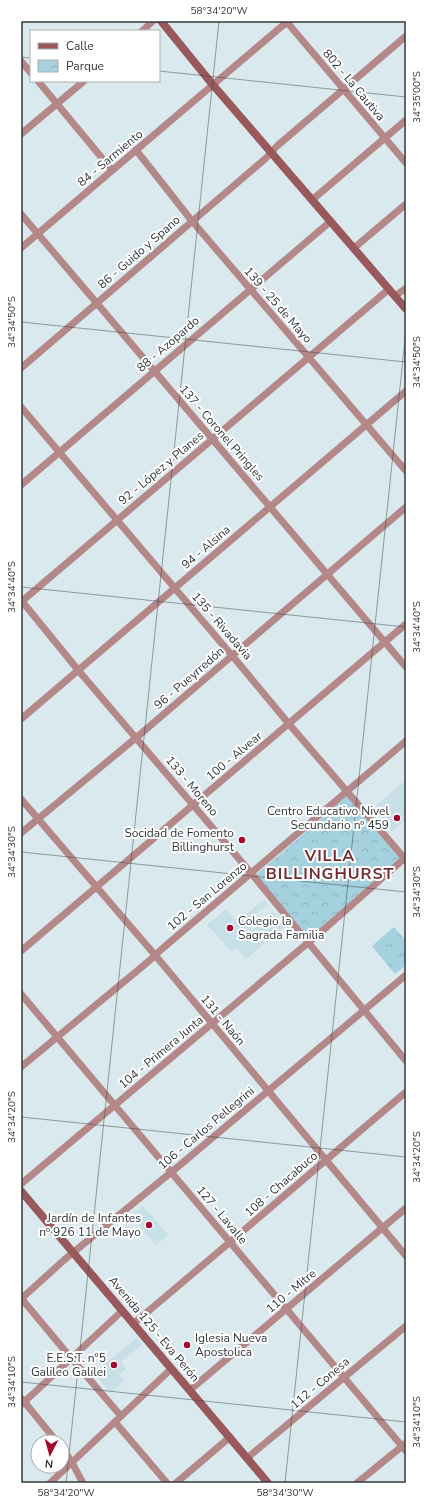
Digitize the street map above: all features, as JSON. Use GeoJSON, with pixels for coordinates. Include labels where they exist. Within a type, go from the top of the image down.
{"type":"FeatureCollection","features":[{"type":"Feature","properties":{"kind":"main road"},"geometry":{"type":"LineString","coordinates":[[160,21],[406,309]]}},
{"type":"Feature","properties":{"kind":"main road","name":"Avenida 125 - Eva Perón"},"geometry":{"type":"LineString","coordinates":[[21,1191],[268,1483]]}},
{"type":"Feature","properties":{"kind":"street"},"geometry":{"type":"LineString","coordinates":[[143,30],[153,21]]}},
{"type":"Feature","properties":{"kind":"street","name":"84 - Sarmiento"},"geometry":{"type":"LineString","coordinates":[[21,248],[287,21]]}},
{"type":"Feature","properties":{"kind":"street","name":"802 - La Cautiva"},"geometry":{"type":"LineString","coordinates":[[287,21],[406,163]]}},
{"type":"Feature","properties":{"kind":"street","name":"86 - Guido y Spano"},"geometry":{"type":"LineString","coordinates":[[21,368],[406,36]]}},
{"type":"Feature","properties":{"kind":"street"},"geometry":{"type":"LineString","coordinates":[[21,61],[30,72]]}},
{"type":"Feature","properties":{"kind":"street"},"geometry":{"type":"LineString","coordinates":[[39,82],[112,170]]}},
{"type":"Feature","properties":{"kind":"street"},"geometry":{"type":"LineString","coordinates":[[21,134],[83,82]]}},
{"type":"Feature","properties":{"kind":"street"},"geometry":{"type":"LineString","coordinates":[[312,200],[406,120]]}},
{"type":"Feature","properties":{"kind":"street","name":"139 - 25 de Mayo"},"geometry":{"type":"LineString","coordinates":[[136,150],[192,221],[406,471]]}},
{"type":"Feature","properties":{"kind":"street"},"geometry":{"type":"LineString","coordinates":[[354,248],[406,204]]}},
{"type":"Feature","properties":{"kind":"street","name":"137 - Coronel Pringles"},"geometry":{"type":"LineString","coordinates":[[21,214],[406,667]]}},
{"type":"Feature","properties":{"kind":"street","name":"88 - Azopardo"},"geometry":{"type":"LineString","coordinates":[[21,485],[331,221]]}},
{"type":"Feature","properties":{"kind":"street"},"geometry":{"type":"LineString","coordinates":[[396,296],[406,288]]}},
{"type":"Feature","properties":{"kind":"street","name":"92 - López y Planes"},"geometry":{"type":"LineString","coordinates":[[21,601],[389,289]]}},
{"type":"Feature","properties":{"kind":"street","name":"94 - Alsina"},"geometry":{"type":"LineString","coordinates":[[21,718],[406,391]]}},
{"type":"Feature","properties":{"kind":"street","name":"135 - Rivadavia"},"geometry":{"type":"LineString","coordinates":[[21,407],[289,724],[406,859]]}},
{"type":"Feature","properties":{"kind":"street","name":"96 - Pueyrredón"},"geometry":{"type":"LineString","coordinates":[[21,833],[137,737],[406,507]]}},
{"type":"Feature","properties":{"kind":"street","name":"133 - Moreno"},"geometry":{"type":"LineString","coordinates":[[21,601],[78,670],[137,737],[406,1060]]}},
{"type":"Feature","properties":{"kind":"street","name":"100 - Alvear"},"geometry":{"type":"LineString","coordinates":[[21,951],[406,624]]}},
{"type":"Feature","properties":{"kind":"street","name":"102 - San Lorenzo"},"geometry":{"type":"LineString","coordinates":[[21,1067],[406,741]]}},
{"type":"Feature","properties":{"kind":"street","name":"131 - Naón"},"geometry":{"type":"LineString","coordinates":[[21,799],[155,955],[406,1256]]}},
{"type":"Feature","properties":{"kind":"street","name":"104 - Primera Junta"},"geometry":{"type":"LineString","coordinates":[[21,1184],[406,859]]}},
{"type":"Feature","properties":{"kind":"street","name":"106 - Carlos Pellegrini"},"geometry":{"type":"LineString","coordinates":[[21,1299],[74,1252],[406,975]]}},
{"type":"Feature","properties":{"kind":"street","name":"127 - Lavalle"},"geometry":{"type":"LineString","coordinates":[[21,994],[58,1036],[230,1243],[405,1446]]}},
{"type":"Feature","properties":{"kind":"street","name":"108 - Chacabuco"},"geometry":{"type":"LineString","coordinates":[[133,1324],[406,1092]]}},
{"type":"Feature","properties":{"kind":"street","name":"110 - Mitre"},"geometry":{"type":"LineString","coordinates":[[190,1390],[287,1310],[406,1208]]}},
{"type":"Feature","properties":{"kind":"street"},"geometry":{"type":"LineString","coordinates":[[21,1299],[121,1416]]}},
{"type":"Feature","properties":{"kind":"street"},"geometry":{"type":"LineString","coordinates":[[50,1434],[22,1402],[122,1311]]}},
{"type":"Feature","properties":{"kind":"street","name":"112 - Conesa"},"geometry":{"type":"LineString","coordinates":[[247,1458],[406,1326]]}},
{"type":"Feature","properties":{"kind":"street"},"geometry":{"type":"LineString","coordinates":[[50,1483],[171,1369]]}},
{"type":"Feature","properties":{"kind":"street"},"geometry":{"type":"LineString","coordinates":[[115,1422],[166,1483]]}},
{"type":"Feature","properties":{"kind":"street"},"geometry":{"type":"LineString","coordinates":[[176,1483],[230,1437]]}},
{"type":"Feature","properties":{"kind":"street"},"geometry":{"type":"LineString","coordinates":[[357,1483],[405,1446]]}},
{"type":"Feature","properties":{"kind":"street"},"geometry":{"type":"LineString","coordinates":[[70,1458],[84,1483]]}},
{"type":"Feature","properties":{"kind":"shaded area"},"geometry":{"type":"Polygon","coordinates":[[[406,780],[406,819],[392,832],[372,809],[406,780]]]}},
{"type":"Feature","properties":{"kind":"shaded area","name":"Colegio la Sagrada Familia"},"geometry":{"type":"Polygon","coordinates":[[[263,900],[267,904],[246,922],[252,930],[273,912],[285,926],[246,959],[237,948],[232,952],[207,925],[226,909],[237,922],[263,900]]]}},
{"type":"Feature","properties":{"kind":"shaded area","name":"Jardín de Infantes nº 926 11 de Mayo"},"geometry":{"type":"Polygon","coordinates":[[[143,1206],[168,1235],[156,1245],[131,1215],[143,1206]]]}},
{"type":"Feature","properties":{"kind":"shaded area","name":"E.E.S.T. n°5 Galileo Galilei"},"geometry":{"type":"Polygon","coordinates":[[[137,1338],[142,1344],[121,1362],[126,1369],[119,1375],[124,1381],[111,1393],[94,1373],[137,1338]]]}},
{"type":"Feature","properties":{"kind":"green space"},"geometry":{"type":"Polygon","coordinates":[[[347,796],[400,858],[312,936],[306,934],[256,875],[347,796]]]}},
{"type":"Feature","properties":{"kind":"green space"},"geometry":{"type":"Polygon","coordinates":[[[394,927],[406,941],[406,965],[395,974],[372,946],[394,927]]]}},
{"type":"Feature","properties":{"kind":"place","name":"Centro Educativo Nivel Secundario nº 459"},"geometry":{"type":"Point","coordinates":[397,818]}},
{"type":"Feature","properties":{"kind":"place","name":"Socidad de Fomento Billinghurst"},"geometry":{"type":"Point","coordinates":[242,840]}},
{"type":"Feature","properties":{"kind":"place","name":"Colegio la Sagrada Familia"},"geometry":{"type":"Point","coordinates":[230,928]}},
{"type":"Feature","properties":{"kind":"place","name":"Jardín de Infantes nº 926 11 de Mayo"},"geometry":{"type":"Point","coordinates":[149,1225]}},
{"type":"Feature","properties":{"kind":"place","name":"Iglesia Nueva Apostolica"},"geometry":{"type":"Point","coordinates":[187,1345]}},
{"type":"Feature","properties":{"kind":"place","name":"E.E.S.T. n°5 Galileo Galilei"},"geometry":{"type":"Point","coordinates":[114,1365]}},
{"type":"Feature","properties":{"kind":"district","name":"VILLA BILLINGHURST"},"geometry":{"type":"Point","coordinates":[330,865]}}]}
